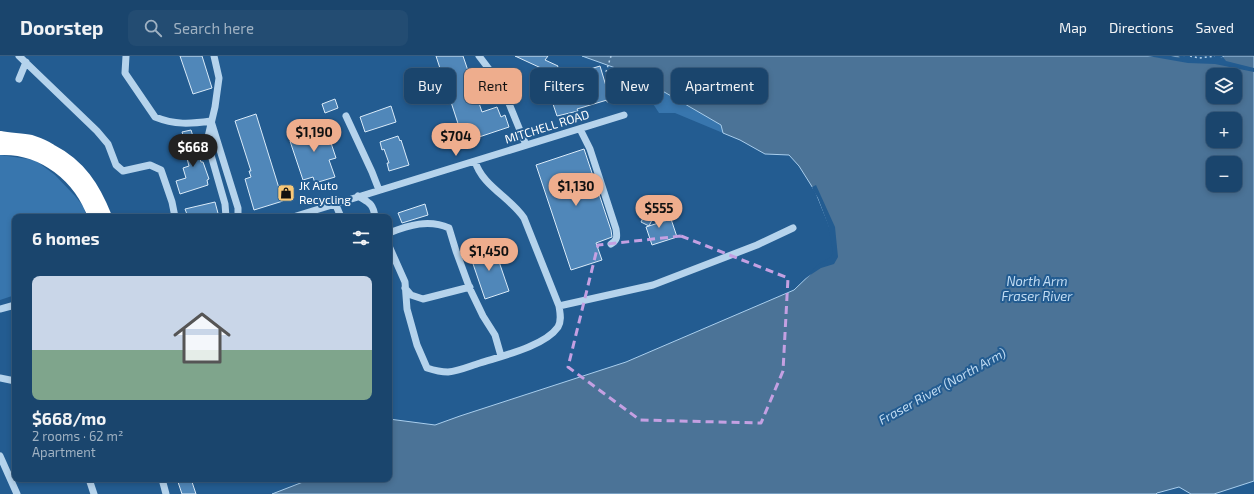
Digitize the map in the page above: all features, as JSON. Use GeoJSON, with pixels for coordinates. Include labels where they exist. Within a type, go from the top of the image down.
{"type":"FeatureCollection","features":[{"type":"Feature","properties":{"kind":"highway"},"geometry":{"type":"LineString","coordinates":[[0,137],[32,141],[53,151],[73,164],[94,191],[105,214]]}},
{"type":"Feature","properties":{"kind":"highway"},"geometry":{"type":"LineString","coordinates":[[0,149],[34,154],[61,169],[78,186],[92,214]]}},
{"type":"Feature","properties":{"kind":"street"},"geometry":{"type":"LineString","coordinates":[[19,56],[97,131],[108,144],[116,165],[123,171],[150,165],[161,170],[172,202],[174,214]]}},
{"type":"Feature","properties":{"kind":"street"},"geometry":{"type":"LineString","coordinates":[[126,56],[125,73],[155,117],[181,124],[210,121]]}},
{"type":"Feature","properties":{"kind":"street"},"geometry":{"type":"LineString","coordinates":[[214,56],[219,78],[216,103],[210,121],[207,141],[225,204],[226,214]]}},
{"type":"Feature","properties":{"kind":"street"},"geometry":{"type":"LineString","coordinates":[[479,56],[495,77],[508,101],[526,145]]}},
{"type":"Feature","properties":{"kind":"street"},"geometry":{"type":"LineString","coordinates":[[19,80],[26,62]]}},
{"type":"Feature","properties":{"kind":"street","name":"MITCHELL ROAD"},"geometry":{"type":"LineString","coordinates":[[302,214],[624,115]]}},
{"type":"Feature","properties":{"kind":"street"},"geometry":{"type":"LineString","coordinates":[[346,116],[370,165],[379,190]]}},
{"type":"Feature","properties":{"kind":"street"},"geometry":{"type":"LineString","coordinates":[[210,121],[238,208],[238,214]]}},
{"type":"Feature","properties":{"kind":"street"},"geometry":{"type":"LineString","coordinates":[[580,129],[590,149],[616,229],[616,241],[612,244]]}},
{"type":"Feature","properties":{"kind":"street"},"geometry":{"type":"LineString","coordinates":[[392,253],[405,282],[407,309],[417,345],[427,368],[447,372],[502,356],[536,343],[559,325],[561,319],[558,306],[524,218],[518,210],[482,176],[475,161]]}},
{"type":"Feature","properties":{"kind":"street"},"geometry":{"type":"LineString","coordinates":[[358,196],[371,203],[374,214]]}},
{"type":"Feature","properties":{"kind":"street"},"geometry":{"type":"LineString","coordinates":[[335,203],[340,214]]}},
{"type":"Feature","properties":{"kind":"street"},"geometry":{"type":"LineString","coordinates":[[392,232],[408,226],[424,223],[440,224],[450,228],[456,251],[470,287],[483,316],[495,335],[502,356]]}},
{"type":"Feature","properties":{"kind":"street"},"geometry":{"type":"LineString","coordinates":[[558,306],[653,285],[757,245],[793,228]]}},
{"type":"Feature","properties":{"kind":"street"},"geometry":{"type":"LineString","coordinates":[[405,288],[411,295],[423,299],[470,287]]}},
{"type":"Feature","properties":{"kind":"street"},"geometry":{"type":"LineString","coordinates":[[0,309],[12,306]]}},
{"type":"Feature","properties":{"kind":"street"},"geometry":{"type":"LineString","coordinates":[[0,378],[12,380]]}},
{"type":"Feature","properties":{"kind":"street"},"geometry":{"type":"LineString","coordinates":[[0,456],[17,494]]}},
{"type":"Feature","properties":{"kind":"street"},"geometry":{"type":"LineString","coordinates":[[90,482],[94,494]]}},
{"type":"Feature","properties":{"kind":"street"},"geometry":{"type":"LineString","coordinates":[[163,482],[166,494]]}},
{"type":"Feature","properties":{"kind":"path"},"geometry":{"type":"LineString","coordinates":[[607,68],[611,56]]}},
{"type":"Feature","properties":{"kind":"path"},"geometry":{"type":"LineString","coordinates":[[1190,56],[1199,58],[1215,56]]}},
{"type":"Feature","properties":{"kind":"highlighted area"},"geometry":{"type":"Polygon","coordinates":[[[681,236],[788,278],[783,371],[761,423],[640,420],[568,367],[598,245],[681,236]]]}},
{"type":"Feature","properties":{"kind":"shaded area"},"geometry":{"type":"Polygon","coordinates":[[[582,56],[613,56],[632,68],[617,68],[582,56]]]}},
{"type":"Feature","properties":{"kind":"shaded area"},"geometry":{"type":"Polygon","coordinates":[[[663,88],[671,93],[671,104],[688,104],[721,125],[723,133],[675,113],[659,113],[653,104],[663,104],[663,88]]]}},
{"type":"Feature","properties":{"kind":"shaded area"},"geometry":{"type":"Polygon","coordinates":[[[0,155],[35,160],[55,175],[75,196],[84,207],[85,214],[12,214],[12,296],[0,300],[0,155]]]}},
{"type":"Feature","properties":{"kind":"water","name":"North Arm Fraser River"},"geometry":{"type":"Polygon","coordinates":[[[582,56],[1180,56],[1201,62],[1218,60],[1224,56],[1254,56],[1254,481],[1214,494],[1191,494],[1179,487],[1156,494],[272,494],[303,482],[392,482],[392,419],[435,425],[626,362],[794,290],[820,265],[832,258],[835,252],[829,225],[816,193],[799,166],[789,155],[765,154],[740,140],[723,133],[721,125],[685,104],[768,104],[768,68],[671,68],[671,96],[663,91],[663,68],[615,68],[582,56]]]}},
{"type":"Feature","properties":{"kind":"pier"},"geometry":{"type":"Polygon","coordinates":[[[1148,56],[1171,56],[1179,58],[1180,57],[1178,56],[1183,56],[1204,60],[1223,57],[1226,61],[1254,68],[1254,72],[1242,70],[1242,68],[1215,64],[1188,63],[1148,56]]]}},
{"type":"Feature","properties":{"kind":"pier"},"geometry":{"type":"Polygon","coordinates":[[[816,185],[835,227],[838,257],[834,264],[821,268],[801,281],[819,264],[831,257],[833,252],[828,225],[818,198],[812,187],[816,185]]]}},
{"type":"Feature","properties":{"kind":"building"},"geometry":{"type":"Polygon","coordinates":[[[180,56],[202,56],[212,88],[193,94],[180,56]]]}},
{"type":"Feature","properties":{"kind":"building"},"geometry":{"type":"Polygon","coordinates":[[[436,56],[463,56],[467,68],[464,68],[464,104],[479,104],[482,112],[497,107],[501,117],[505,115],[509,127],[464,142],[452,104],[456,104],[456,68],[440,68],[436,56]]]}},
{"type":"Feature","properties":{"kind":"building"},"geometry":{"type":"Polygon","coordinates":[[[515,56],[548,56],[545,60],[558,66],[557,68],[541,68],[515,56]]]}},
{"type":"Feature","properties":{"kind":"building"},"geometry":{"type":"Polygon","coordinates":[[[600,66],[606,86],[606,100],[598,103],[598,68],[593,68],[600,66]]]}},
{"type":"Feature","properties":{"kind":"building"},"geometry":{"type":"Polygon","coordinates":[[[335,99],[338,108],[325,113],[322,104],[335,99]]]}},
{"type":"Feature","properties":{"kind":"building"},"geometry":{"type":"Polygon","coordinates":[[[553,104],[594,104],[577,109],[578,111],[557,116],[553,104]]]}},
{"type":"Feature","properties":{"kind":"building"},"geometry":{"type":"Polygon","coordinates":[[[391,106],[396,122],[365,132],[360,117],[391,106]]]}},
{"type":"Feature","properties":{"kind":"building"},"geometry":{"type":"Polygon","coordinates":[[[256,114],[283,201],[254,210],[245,179],[251,177],[249,171],[251,171],[235,121],[256,114]]]}},
{"type":"Feature","properties":{"kind":"building"},"geometry":{"type":"Polygon","coordinates":[[[318,121],[322,132],[327,131],[336,158],[329,160],[335,177],[315,183],[313,177],[303,180],[290,141],[301,137],[298,127],[318,121]]]}},
{"type":"Feature","properties":{"kind":"building"},"geometry":{"type":"Polygon","coordinates":[[[191,130],[201,162],[203,162],[209,179],[207,180],[208,185],[180,194],[176,181],[186,178],[183,168],[189,166],[186,155],[189,154],[182,132],[191,130]]]}},
{"type":"Feature","properties":{"kind":"building"},"geometry":{"type":"Polygon","coordinates":[[[398,136],[400,141],[401,140],[409,165],[389,171],[387,163],[389,163],[384,149],[382,150],[380,142],[398,136]]]}},
{"type":"Feature","properties":{"kind":"building"},"geometry":{"type":"Polygon","coordinates":[[[584,149],[612,237],[596,243],[602,260],[571,270],[536,165],[584,149]]]}},
{"type":"Feature","properties":{"kind":"building"},"geometry":{"type":"Polygon","coordinates":[[[215,202],[218,214],[187,214],[185,209],[215,202]]]}},
{"type":"Feature","properties":{"kind":"building"},"geometry":{"type":"Polygon","coordinates":[[[425,204],[428,215],[402,223],[398,213],[425,204]]]}},
{"type":"Feature","properties":{"kind":"building"},"geometry":{"type":"Polygon","coordinates":[[[648,208],[656,212],[649,226],[641,222],[648,208]]]}},
{"type":"Feature","properties":{"kind":"building"},"geometry":{"type":"Polygon","coordinates":[[[671,219],[677,237],[652,245],[646,227],[671,219]]]}},
{"type":"Feature","properties":{"kind":"building"},"geometry":{"type":"Polygon","coordinates":[[[493,244],[509,291],[485,299],[469,252],[493,244]]]}},
{"type":"Feature","properties":{"kind":"building"},"geometry":{"type":"Polygon","coordinates":[[[178,482],[192,482],[196,494],[182,494],[178,482]]]}},
{"type":"Feature","properties":{"kind":"place","name":"JK Auto Recycling"},"geometry":{"type":"Point","coordinates":[286,193]}},
{"type":"Feature","properties":{"kind":"water label","name":"Fraser River (North Arm)"},"geometry":{"type":"Point","coordinates":[942,386]}}]}
